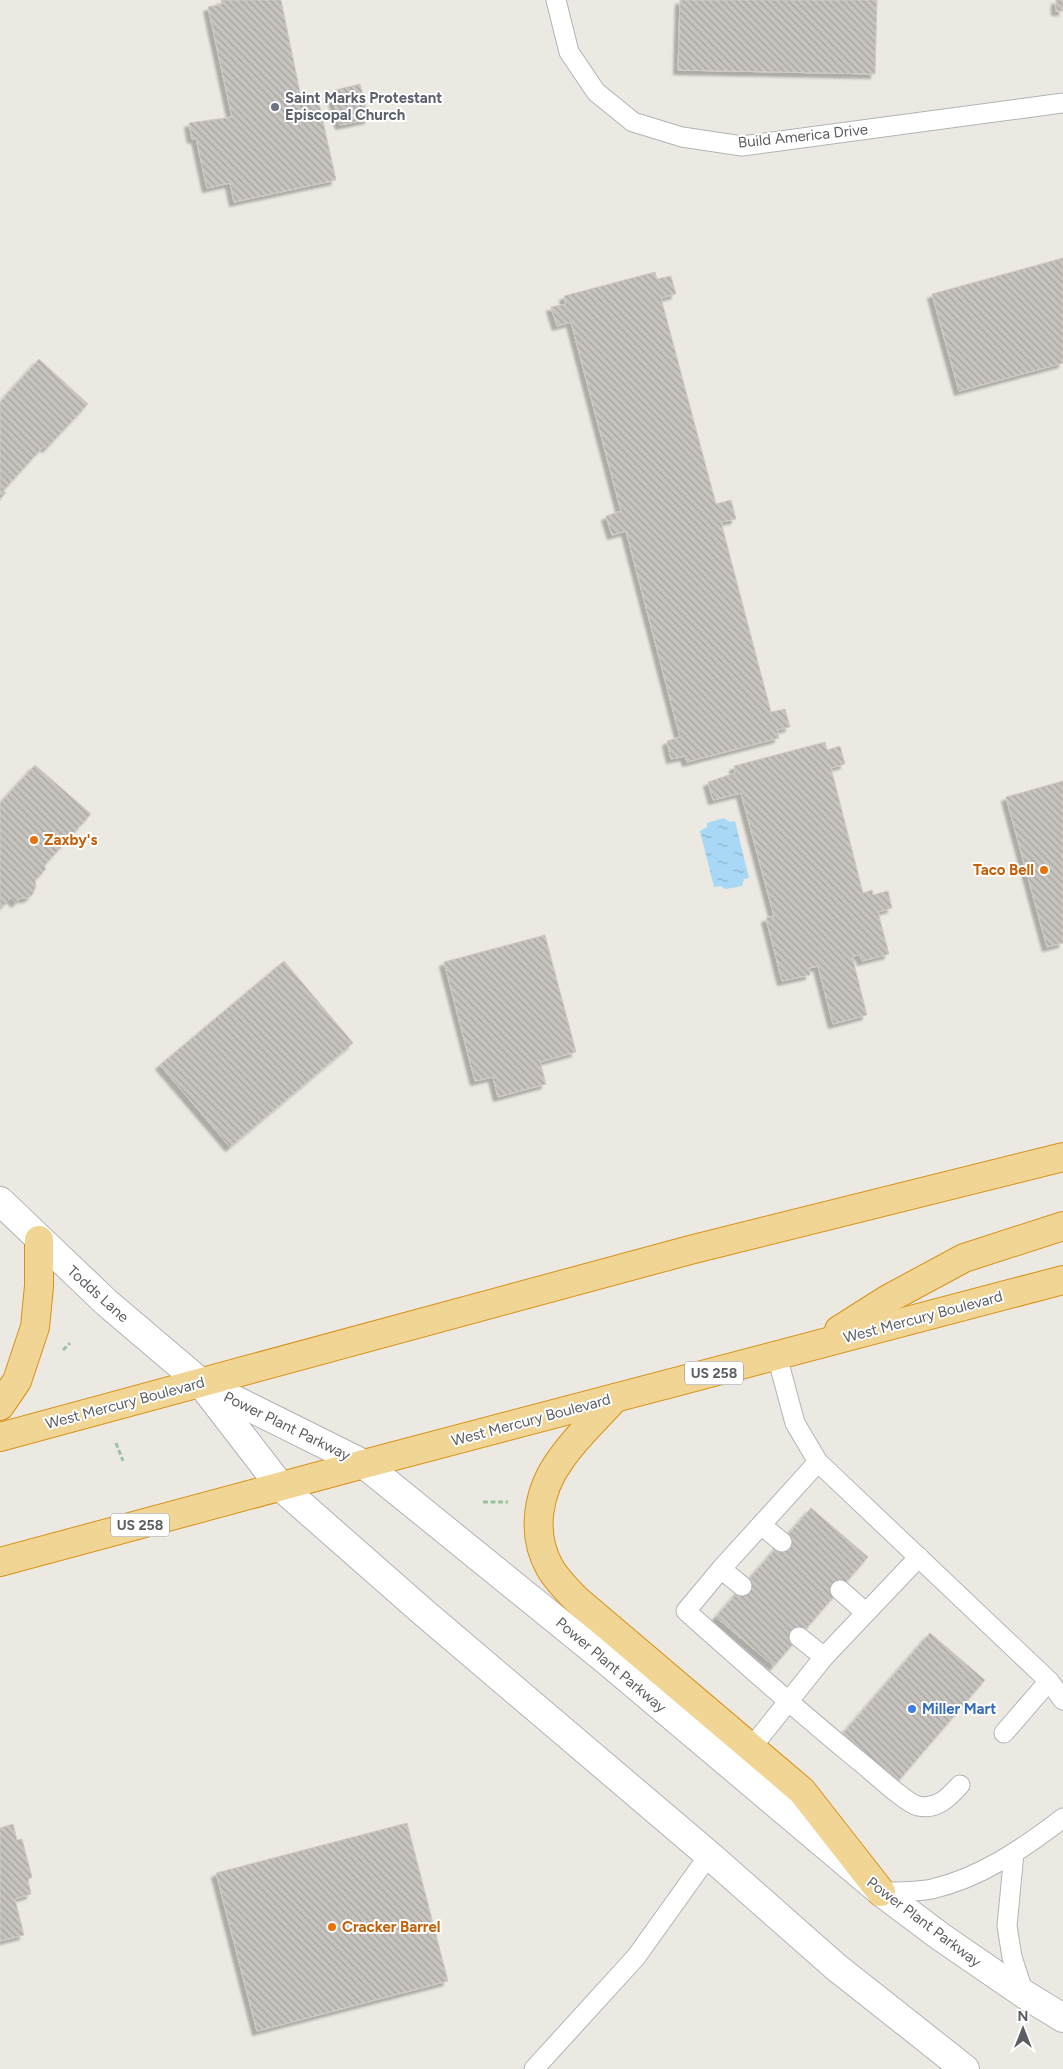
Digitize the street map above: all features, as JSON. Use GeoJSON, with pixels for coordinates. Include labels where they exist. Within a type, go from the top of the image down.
{"type":"FeatureCollection","features":[{"type":"Feature","properties":{"kind":"highway","name":"West Mercury Boulevard"},"geometry":{"type":"LineString","coordinates":[[0,1437],[690,1250],[1063,1157]]}},
{"type":"Feature","properties":{"kind":"highway"},"geometry":{"type":"LineString","coordinates":[[814,1345],[888,1299],[964,1258],[1063,1226]]}},
{"type":"Feature","properties":{"kind":"highway"},"geometry":{"type":"LineString","coordinates":[[0,1406],[17,1381],[35,1327],[39,1286],[39,1240]]}},
{"type":"Feature","properties":{"kind":"highway","name":"West Mercury Boulevard"},"geometry":{"type":"LineString","coordinates":[[0,1562],[1063,1280]]}},
{"type":"Feature","properties":{"kind":"highway"},"geometry":{"type":"LineString","coordinates":[[615,1398],[561,1458],[544,1491],[538,1517],[541,1548],[549,1567],[560,1583],[577,1600],[802,1791],[882,1892]]}},
{"type":"Feature","properties":{"kind":"main road","name":"Todds Lane"},"geometry":{"type":"LineString","coordinates":[[0,1201],[107,1303],[200,1382]]}},
{"type":"Feature","properties":{"kind":"main road","name":"Power Plant Parkway"},"geometry":{"type":"LineString","coordinates":[[200,1382],[364,1464],[607,1661],[882,1892],[941,1938],[1063,2018]]}},
{"type":"Feature","properties":{"kind":"main road","name":"Power Plant Parkway"},"geometry":{"type":"LineString","coordinates":[[200,1382],[281,1487],[422,1611],[709,1855],[836,1967],[964,2069]]}},
{"type":"Feature","properties":{"kind":"lane","name":"Build America Drive"},"geometry":{"type":"LineString","coordinates":[[556,0],[569,52],[596,92],[633,122],[682,137],[742,146],[1063,103]]}},
{"type":"Feature","properties":{"kind":"lane"},"geometry":{"type":"LineString","coordinates":[[777,1356],[796,1423],[818,1462],[1049,1681],[1063,1700]]}},
{"type":"Feature","properties":{"kind":"lane"},"geometry":{"type":"LineString","coordinates":[[818,1462],[686,1611],[787,1702],[888,1785],[916,1805],[930,1807],[947,1800],[960,1785]]}},
{"type":"Feature","properties":{"kind":"lane"},"geometry":{"type":"LineString","coordinates":[[761,1525],[782,1542]]}},
{"type":"Feature","properties":{"kind":"lane"},"geometry":{"type":"LineString","coordinates":[[751,1748],[824,1657],[919,1557]]}},
{"type":"Feature","properties":{"kind":"lane"},"geometry":{"type":"LineString","coordinates":[[721,1570],[742,1586]]}},
{"type":"Feature","properties":{"kind":"lane"},"geometry":{"type":"LineString","coordinates":[[840,1590],[865,1612]]}},
{"type":"Feature","properties":{"kind":"lane"},"geometry":{"type":"LineString","coordinates":[[799,1637],[824,1657]]}},
{"type":"Feature","properties":{"kind":"lane"},"geometry":{"type":"LineString","coordinates":[[1004,1733],[1049,1681]]}},
{"type":"Feature","properties":{"kind":"lane"},"geometry":{"type":"LineString","coordinates":[[882,1892],[930,1889],[950,1884],[978,1873],[1038,1838],[1063,1818]]}},
{"type":"Feature","properties":{"kind":"lane"},"geometry":{"type":"LineString","coordinates":[[1014,1853],[1007,1926],[1012,1957],[1024,1994]]}},
{"type":"Feature","properties":{"kind":"lane"},"geometry":{"type":"LineString","coordinates":[[534,2069],[636,1958],[709,1855]]}},
{"type":"Feature","properties":{"kind":"path"},"geometry":{"type":"LineString","coordinates":[[116,1443],[123,1461]]}},
{"type":"Feature","properties":{"kind":"path"},"geometry":{"type":"LineString","coordinates":[[483,1502],[516,1502]]}},
{"type":"Feature","properties":{"kind":"water"},"geometry":{"type":"Polygon","coordinates":[[[724,818],[730,822],[735,821],[749,878],[744,879],[742,886],[726,889],[720,886],[714,887],[700,831],[707,827],[707,823],[724,818]]]}},
{"type":"Feature","properties":{"kind":"building","name":"Saint Marks Protestant Episcopal Church"},"geometry":{"type":"Polygon","coordinates":[[[221,0],[281,0],[301,97],[317,94],[336,180],[234,202],[230,183],[207,188],[196,138],[192,139],[189,123],[232,117],[208,7],[222,4],[221,0]]]}},
{"type":"Feature","properties":{"kind":"building"},"geometry":{"type":"Polygon","coordinates":[[[680,0],[877,0],[875,74],[678,70],[680,0]]]}},
{"type":"Feature","properties":{"kind":"building"},"geometry":{"type":"Polygon","coordinates":[[[1056,0],[1063,0],[1063,11],[1056,11],[1056,0]]]}},
{"type":"Feature","properties":{"kind":"building"},"geometry":{"type":"Polygon","coordinates":[[[360,84],[369,119],[340,125],[331,91],[360,84]]]}},
{"type":"Feature","properties":{"kind":"building"},"geometry":{"type":"Polygon","coordinates":[[[1063,258],[1063,363],[959,391],[932,294],[1063,258]]]}},
{"type":"Feature","properties":{"kind":"building"},"geometry":{"type":"Polygon","coordinates":[[[655,272],[657,279],[671,276],[676,294],[661,298],[716,504],[731,500],[736,519],[721,522],[771,712],[785,709],[790,727],[777,730],[779,738],[687,762],[685,756],[671,759],[667,741],[680,737],[626,531],[612,535],[606,516],[621,511],[571,322],[557,326],[551,307],[566,304],[564,296],[655,272]]]}},
{"type":"Feature","properties":{"kind":"building"},"geometry":{"type":"Polygon","coordinates":[[[39,359],[88,404],[47,448],[44,446],[3,491],[6,493],[0,499],[0,402],[39,359]]]}},
{"type":"Feature","properties":{"kind":"building"},"geometry":{"type":"Polygon","coordinates":[[[825,742],[827,750],[840,746],[845,764],[831,768],[863,893],[872,890],[873,895],[888,891],[892,908],[878,912],[889,954],[862,961],[860,955],[852,956],[867,1015],[833,1024],[818,966],[809,968],[810,975],[782,981],[766,918],[774,916],[741,793],[713,800],[708,782],[735,773],[734,766],[825,742]]]}},
{"type":"Feature","properties":{"kind":"building","name":"Zaxby's"},"geometry":{"type":"Polygon","coordinates":[[[35,765],[91,814],[44,866],[46,869],[35,880],[36,886],[33,894],[28,898],[21,898],[16,903],[11,898],[0,909],[0,803],[35,765]]]}},
{"type":"Feature","properties":{"kind":"building","name":"Taco Bell"},"geometry":{"type":"Polygon","coordinates":[[[1063,781],[1063,943],[1047,947],[1006,797],[1063,781]]]}},
{"type":"Feature","properties":{"kind":"building"},"geometry":{"type":"Polygon","coordinates":[[[545,935],[576,1052],[540,1062],[546,1084],[498,1097],[493,1077],[475,1081],[444,962],[545,935]]]}},
{"type":"Feature","properties":{"kind":"building"},"geometry":{"type":"Polygon","coordinates":[[[284,961],[353,1043],[230,1147],[160,1065],[284,961]]]}},
{"type":"Feature","properties":{"kind":"building"},"geometry":{"type":"Polygon","coordinates":[[[811,1508],[868,1557],[774,1666],[716,1617],[811,1508]]]}},
{"type":"Feature","properties":{"kind":"building","name":"Miller Mart"},"geometry":{"type":"Polygon","coordinates":[[[930,1633],[985,1680],[895,1785],[839,1738],[930,1633]]]}},
{"type":"Feature","properties":{"kind":"building","name":"Cracker Barrel"},"geometry":{"type":"Polygon","coordinates":[[[407,1823],[448,1981],[257,2031],[216,1873],[407,1823]]]}},
{"type":"Feature","properties":{"kind":"building"},"geometry":{"type":"Polygon","coordinates":[[[13,1824],[17,1840],[22,1839],[32,1877],[28,1880],[31,1894],[15,1899],[24,1935],[0,1941],[0,1828],[13,1824]]]}},
{"type":"Feature","properties":{"kind":"place","name":"Saint Marks Protestant Episcopal Church"},"geometry":{"type":"Point","coordinates":[275,107]}},
{"type":"Feature","properties":{"kind":"place","name":"Zaxby's"},"geometry":{"type":"Point","coordinates":[34,840]}},
{"type":"Feature","properties":{"kind":"place","name":"Taco Bell"},"geometry":{"type":"Point","coordinates":[1044,870]}},
{"type":"Feature","properties":{"kind":"place","name":"Miller Mart"},"geometry":{"type":"Point","coordinates":[912,1709]}},
{"type":"Feature","properties":{"kind":"place","name":"Cracker Barrel"},"geometry":{"type":"Point","coordinates":[332,1927]}}]}
